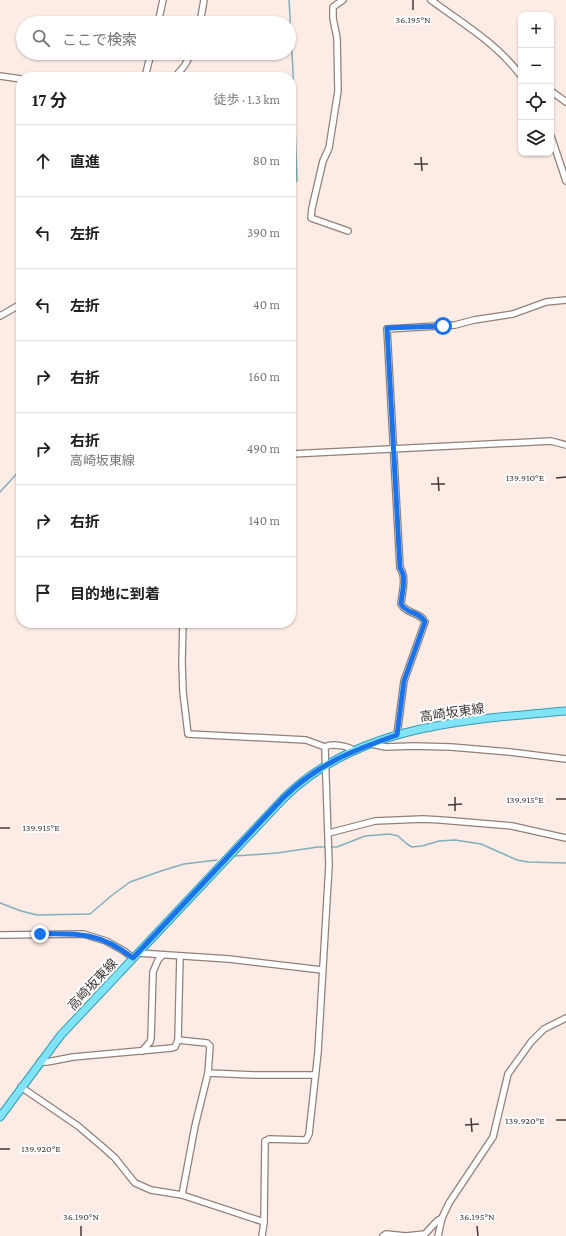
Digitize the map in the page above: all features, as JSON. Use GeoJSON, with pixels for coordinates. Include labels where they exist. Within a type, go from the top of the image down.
{"type":"FeatureCollection","features":[{"type":"Feature","properties":{"kind":"main road","name":"高崎坂東線"},"geometry":{"type":"LineString","coordinates":[[0,1117],[61,1035],[283,798],[304,779],[326,764],[371,744],[397,735],[446,723],[566,711]]}},
{"type":"Feature","properties":{"kind":"street"},"geometry":{"type":"LineString","coordinates":[[160,16],[163,0]]}},
{"type":"Feature","properties":{"kind":"street"},"geometry":{"type":"LineString","coordinates":[[201,16],[204,0]]}},
{"type":"Feature","properties":{"kind":"street"},"geometry":{"type":"LineString","coordinates":[[343,0],[333,7],[333,18],[337,38],[338,92],[329,148],[323,161],[311,218],[348,231]]}},
{"type":"Feature","properties":{"kind":"street"},"geometry":{"type":"LineString","coordinates":[[431,0],[493,46],[518,69]]}},
{"type":"Feature","properties":{"kind":"street"},"geometry":{"type":"LineString","coordinates":[[147,72],[150,60]]}},
{"type":"Feature","properties":{"kind":"street"},"geometry":{"type":"LineString","coordinates":[[179,72],[188,60]]}},
{"type":"Feature","properties":{"kind":"street"},"geometry":{"type":"LineString","coordinates":[[0,76],[16,78]]}},
{"type":"Feature","properties":{"kind":"street"},"geometry":{"type":"LineString","coordinates":[[554,93],[566,102]]}},
{"type":"Feature","properties":{"kind":"street"},"geometry":{"type":"LineString","coordinates":[[554,145],[566,181]]}},
{"type":"Feature","properties":{"kind":"street"},"geometry":{"type":"LineString","coordinates":[[397,735],[404,681],[425,622],[422,617],[406,610],[401,604],[404,573],[400,568],[387,328],[455,325],[474,320],[513,314],[546,302],[566,300]]}},
{"type":"Feature","properties":{"kind":"street"},"geometry":{"type":"LineString","coordinates":[[0,316],[16,307]]}},
{"type":"Feature","properties":{"kind":"street"},"geometry":{"type":"LineString","coordinates":[[296,454],[551,441],[566,445]]}},
{"type":"Feature","properties":{"kind":"street"},"geometry":{"type":"LineString","coordinates":[[183,628],[182,670],[188,734],[306,740],[325,747],[328,745],[351,748],[355,751]]}},
{"type":"Feature","properties":{"kind":"street"},"geometry":{"type":"LineString","coordinates":[[371,744],[386,746],[452,747],[566,759]]}},
{"type":"Feature","properties":{"kind":"street"},"geometry":{"type":"LineString","coordinates":[[262,1236],[264,1222],[265,1141],[269,1139],[306,1140],[309,1134],[319,1029],[329,865],[325,747]]}},
{"type":"Feature","properties":{"kind":"street"},"geometry":{"type":"LineString","coordinates":[[329,834],[375,821],[429,819],[512,826],[566,838]]}},
{"type":"Feature","properties":{"kind":"street"},"geometry":{"type":"LineString","coordinates":[[0,935],[83,934],[106,941],[135,955],[229,959],[322,970]]}},
{"type":"Feature","properties":{"kind":"street"},"geometry":{"type":"LineString","coordinates":[[142,1051],[147,1046],[151,1038],[153,972],[158,960],[163,955]]}},
{"type":"Feature","properties":{"kind":"street"},"geometry":{"type":"LineString","coordinates":[[40,1062],[73,1057],[170,1050],[175,1046],[178,1040],[180,956]]}},
{"type":"Feature","properties":{"kind":"street"},"geometry":{"type":"LineString","coordinates":[[438,1236],[442,1218],[450,1203],[493,1137],[508,1074],[531,1042],[544,1029],[566,1018]]}},
{"type":"Feature","properties":{"kind":"street"},"geometry":{"type":"LineString","coordinates":[[178,1040],[209,1044],[210,1046],[208,1073],[182,1195]]}},
{"type":"Feature","properties":{"kind":"street"},"geometry":{"type":"LineString","coordinates":[[208,1073],[315,1075]]}},
{"type":"Feature","properties":{"kind":"street"},"geometry":{"type":"LineString","coordinates":[[21,1087],[78,1126],[115,1158],[135,1183],[151,1190],[182,1195],[264,1222]]}},
{"type":"Feature","properties":{"kind":"street"},"geometry":{"type":"LineString","coordinates":[[383,1236],[386,1234],[406,1236],[426,1234],[442,1218]]}},
{"type":"Feature","properties":{"kind":"waterway"},"geometry":{"type":"LineString","coordinates":[[289,0],[290,16]]}},
{"type":"Feature","properties":{"kind":"waterway"},"geometry":{"type":"LineString","coordinates":[[292,60],[293,72]]}},
{"type":"Feature","properties":{"kind":"waterway"},"geometry":{"type":"LineString","coordinates":[[296,153],[296,182]]}},
{"type":"Feature","properties":{"kind":"waterway"},"geometry":{"type":"LineString","coordinates":[[0,492],[16,474]]}},
{"type":"Feature","properties":{"kind":"waterway"},"geometry":{"type":"LineString","coordinates":[[331,847],[337,847],[365,836],[390,834],[398,836],[412,847],[439,841],[455,840],[481,844],[517,860],[528,862],[566,863]]}},
{"type":"Feature","properties":{"kind":"waterway"},"geometry":{"type":"LineString","coordinates":[[235,856],[327,847]]}},
{"type":"Feature","properties":{"kind":"waterway"},"geometry":{"type":"LineString","coordinates":[[0,903],[37,915],[90,914],[130,882],[184,864],[217,860]]}},
{"type":"Feature","properties":{"kind":"route"},"geometry":{"type":"LineString","coordinates":[[40,934],[83,934],[106,941],[133,958],[283,798],[304,779],[326,764],[371,744],[397,735],[404,681],[425,622],[422,617],[406,610],[401,604],[404,573],[400,568],[387,328],[443,326]]}}]}
